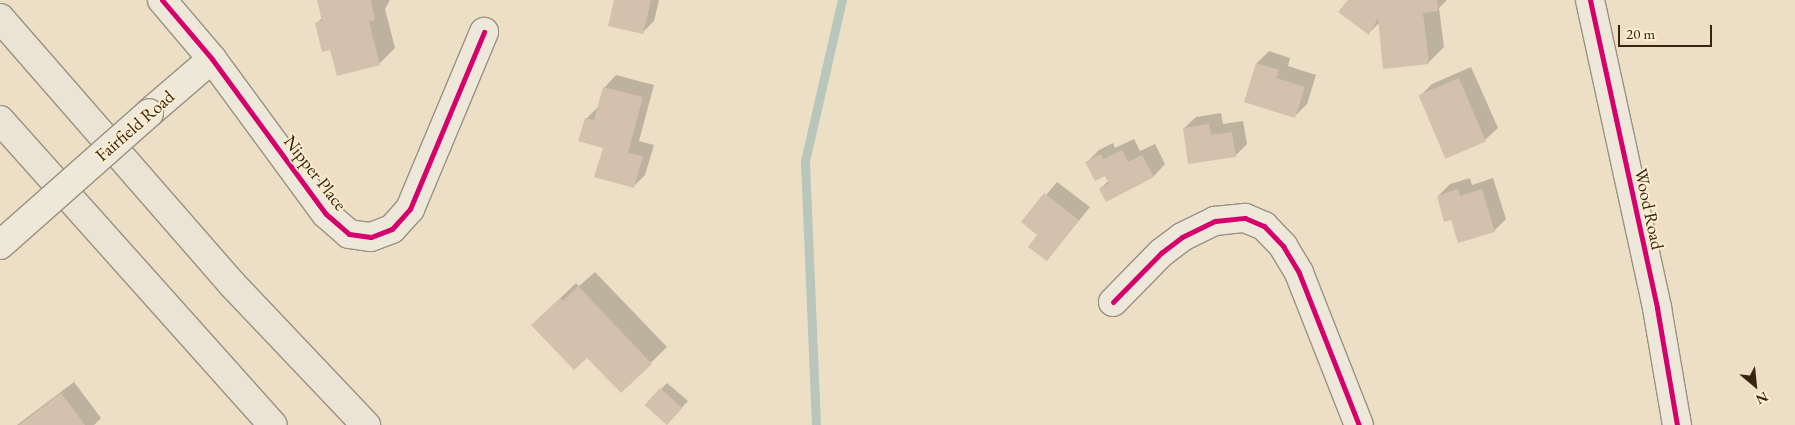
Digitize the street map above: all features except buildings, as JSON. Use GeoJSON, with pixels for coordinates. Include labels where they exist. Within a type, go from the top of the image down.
{"type":"FeatureCollection","features":[{"type":"Feature","properties":{"kind":"highway"},"geometry":{"type":"LineString","coordinates":[[0,18],[232,284],[366,425]]}},
{"type":"Feature","properties":{"kind":"highway"},"geometry":{"type":"LineString","coordinates":[[0,120],[273,425]]}},
{"type":"Feature","properties":{"kind":"street"},"geometry":{"type":"LineString","coordinates":[[162,0],[212,59]]}},
{"type":"Feature","properties":{"kind":"street","name":"Wood Road"},"geometry":{"type":"LineString","coordinates":[[1590,0],[1657,308],[1677,425]]}},
{"type":"Feature","properties":{"kind":"street","name":"Nipper Place"},"geometry":{"type":"LineString","coordinates":[[212,59],[326,214],[349,234],[371,237],[392,229],[410,209],[484,32]]}},
{"type":"Feature","properties":{"kind":"street","name":"Fairfield Road"},"geometry":{"type":"LineString","coordinates":[[0,245],[212,59]]}},
{"type":"Feature","properties":{"kind":"street"},"geometry":{"type":"LineString","coordinates":[[1113,302],[1161,253],[1182,237],[1215,221],[1245,218],[1264,226],[1283,246],[1299,273],[1359,425]]}},
{"type":"Feature","properties":{"kind":"waterway"},"geometry":{"type":"LineString","coordinates":[[816,425],[805,161],[842,0]]}},
{"type":"Feature","properties":{"kind":"cycle path"},"geometry":{"type":"LineString","coordinates":[[162,0],[212,59],[326,214],[349,234],[371,237],[392,229],[410,209],[484,32]]}},
{"type":"Feature","properties":{"kind":"cycle path"},"geometry":{"type":"LineString","coordinates":[[1590,0],[1657,308],[1677,425]]}},
{"type":"Feature","properties":{"kind":"cycle path"},"geometry":{"type":"LineString","coordinates":[[1113,302],[1161,253],[1182,237],[1215,221],[1245,218],[1264,226],[1283,246],[1299,273],[1359,425]]}}]}
